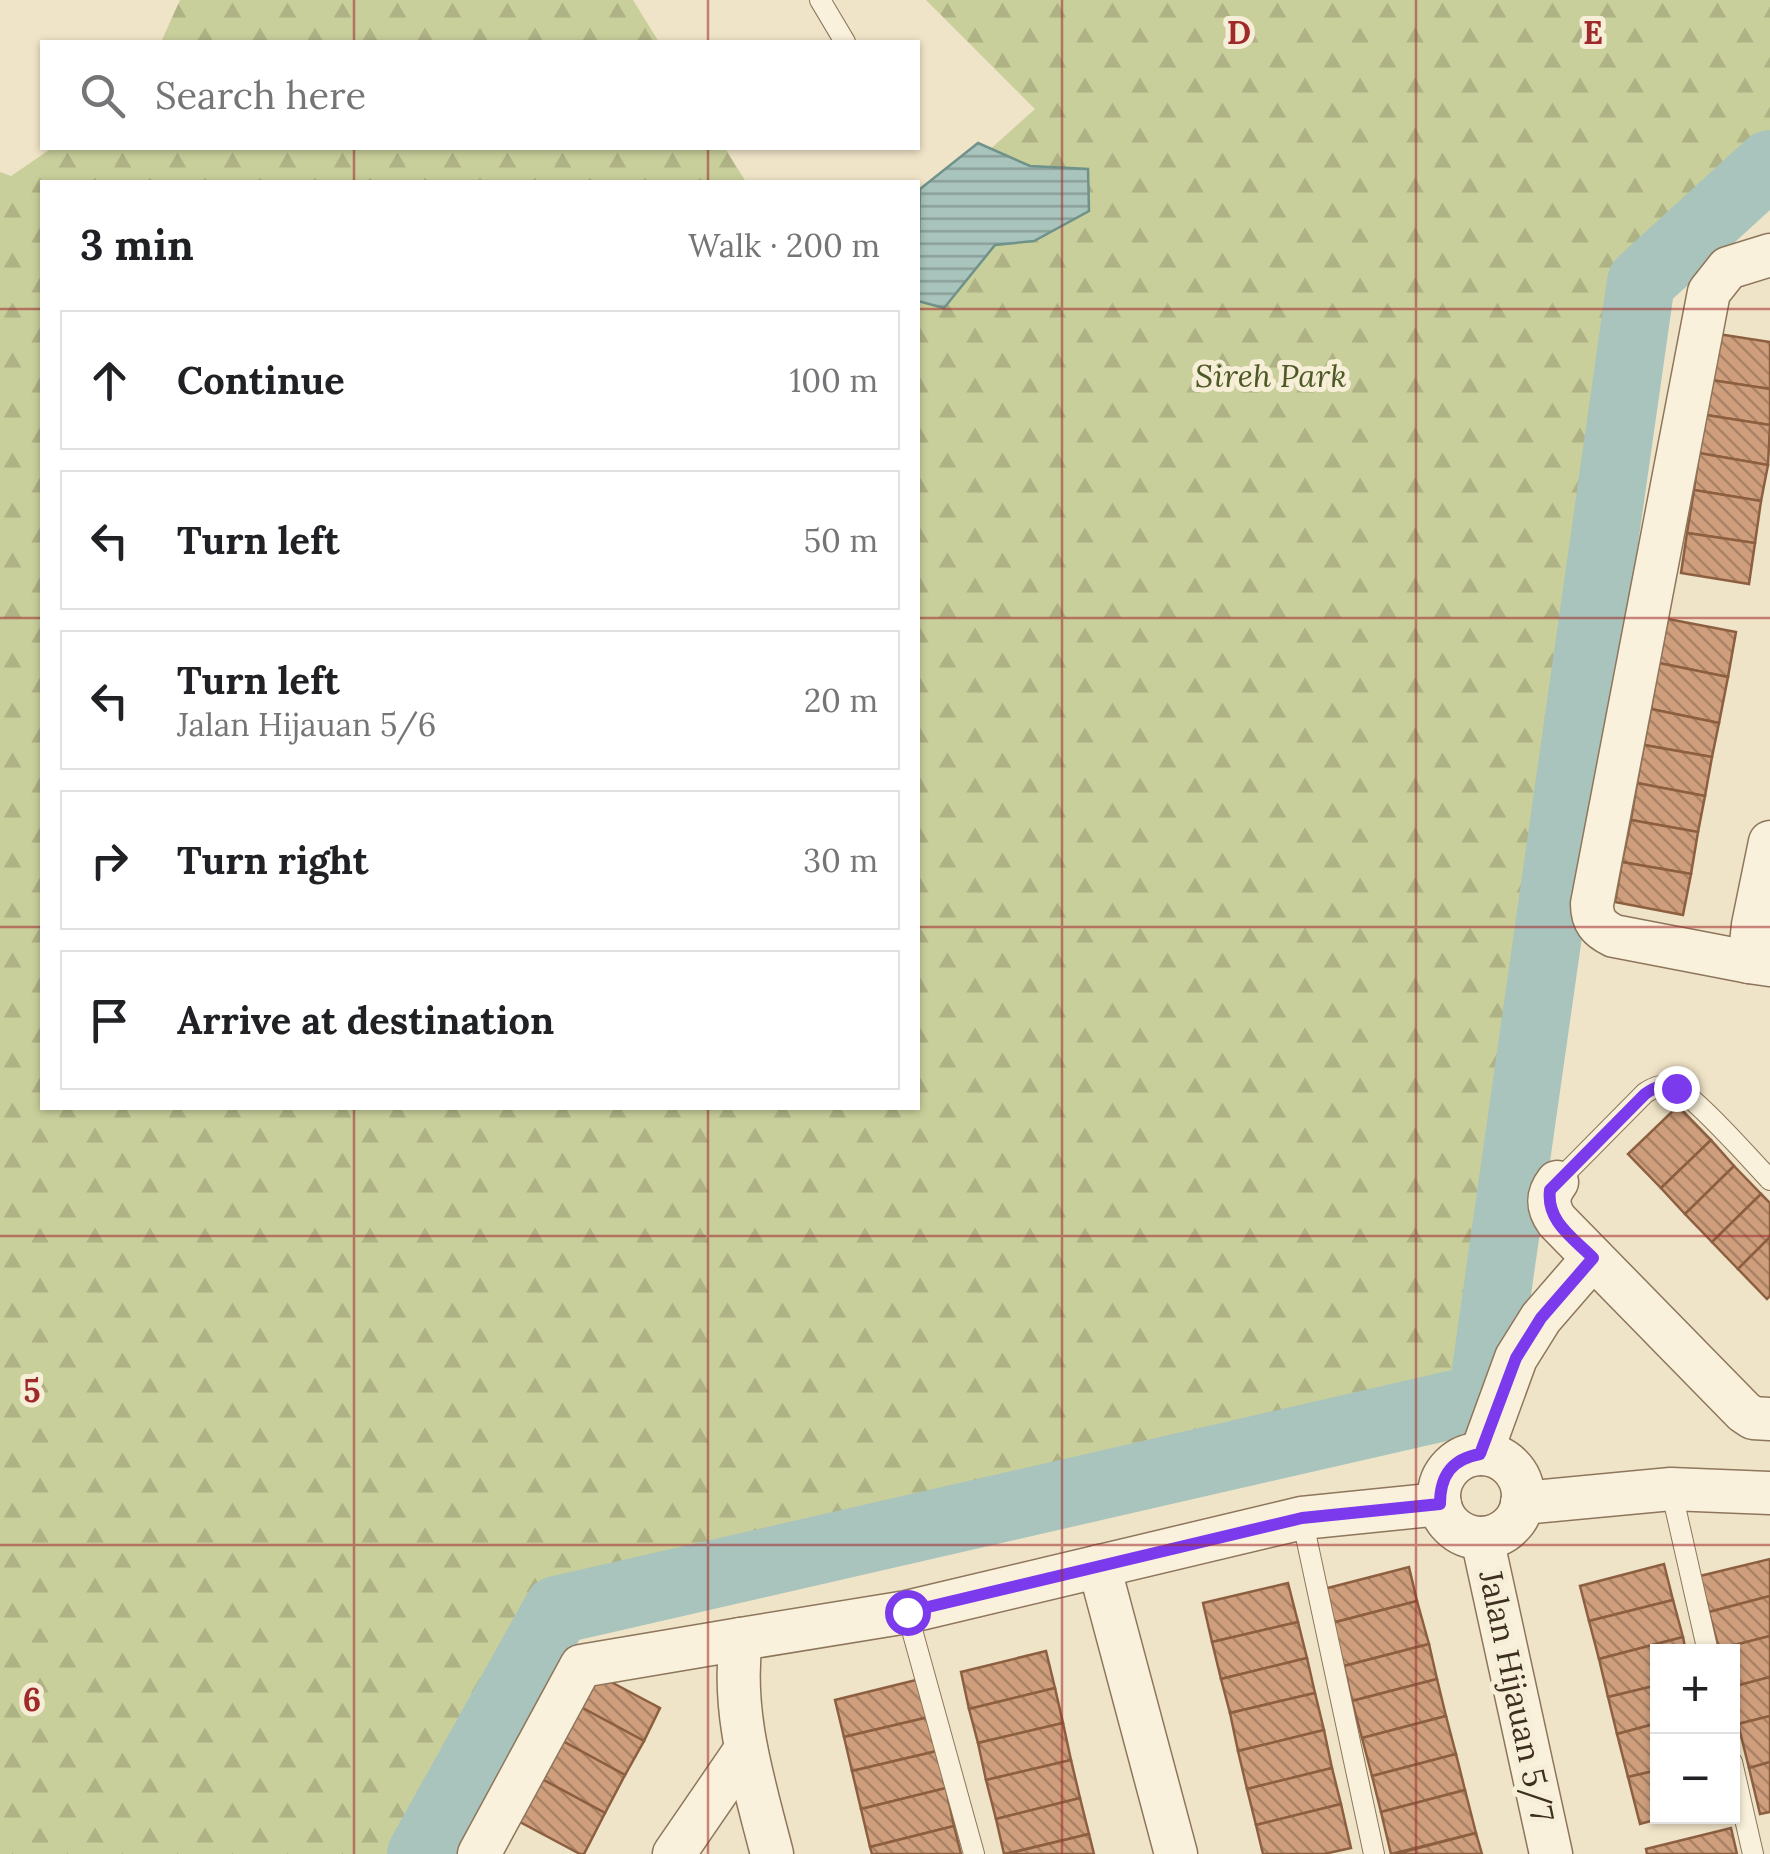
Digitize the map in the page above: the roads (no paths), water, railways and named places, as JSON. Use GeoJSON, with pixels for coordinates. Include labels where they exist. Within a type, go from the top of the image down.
{"type":"FeatureCollection","features":[{"type":"Feature","properties":{"kind":"street"},"geometry":{"type":"LineString","coordinates":[[1770,255],[1728,268],[1710,292],[1592,915],[1604,932],[1614,936],[1760,964],[1752,925],[1770,842]]}},
{"type":"Feature","properties":{"kind":"street"},"geometry":{"type":"LineString","coordinates":[[1557,1182],[1550,1190],[1550,1212],[1744,1412],[1753,1418],[1770,1419]]}},
{"type":"Feature","properties":{"kind":"street"},"geometry":{"type":"LineString","coordinates":[[1480,1454],[1516,1358],[1541,1318],[1593,1258]]}},
{"type":"Feature","properties":{"kind":"street"},"geometry":{"type":"LineString","coordinates":[[1480,1454],[1508,1463],[1522,1488],[1518,1516],[1509,1528],[1482,1538],[1455,1528],[1440,1504],[1444,1476],[1454,1464],[1480,1454]]}},
{"type":"Feature","properties":{"kind":"street"},"geometry":{"type":"LineString","coordinates":[[1522,1502],[1671,1489],[1770,1492]]}},
{"type":"Feature","properties":{"kind":"street"},"geometry":{"type":"LineString","coordinates":[[480,1854],[581,1666],[907,1612],[1302,1518],[1440,1504]]}},
{"type":"Feature","properties":{"kind":"street","name":"Jalan Hijauan 5/7"},"geometry":{"type":"LineString","coordinates":[[1482,1538],[1552,1854]]}},
{"type":"Feature","properties":{"kind":"street"},"geometry":{"type":"LineString","coordinates":[[1099,1566],[1176,1854]]}},
{"type":"Feature","properties":{"kind":"street"},"geometry":{"type":"LineString","coordinates":[[740,1638],[739,1705],[772,1854]]}},
{"type":"Feature","properties":{"kind":"street"},"geometry":{"type":"LineString","coordinates":[[674,1854],[746,1749]]}},
{"type":"Feature","properties":{"kind":"lane"},"geometry":{"type":"LineString","coordinates":[[820,0],[844,40]]}},
{"type":"Feature","properties":{"kind":"lane"},"geometry":{"type":"LineString","coordinates":[[1557,1182],[1645,1094],[1665,1085],[1685,1094],[1770,1180]]}},
{"type":"Feature","properties":{"kind":"lane"},"geometry":{"type":"LineString","coordinates":[[1671,1489],[1706,1644]]}},
{"type":"Feature","properties":{"kind":"lane"},"geometry":{"type":"LineString","coordinates":[[1302,1518],[1374,1854]]}},
{"type":"Feature","properties":{"kind":"lane"},"geometry":{"type":"LineString","coordinates":[[907,1612],[974,1854]]}},
{"type":"Feature","properties":{"kind":"lane"},"geometry":{"type":"LineString","coordinates":[[1740,1795],[1754,1854]]}},
{"type":"Feature","properties":{"kind":"water"},"geometry":{"type":"Polygon","coordinates":[[[978,143],[1030,166],[1088,169],[1089,211],[1034,241],[995,245],[944,308],[920,302],[920,189],[978,143]]]}},
{"type":"Feature","properties":{"kind":"waterway"},"geometry":{"type":"LineString","coordinates":[[421,1854],[557,1610],[1482,1398],[1641,282],[1770,164]]}},
{"type":"Feature","properties":{"kind":"park label","name":"Sireh Park"},"geometry":{"type":"Point","coordinates":[1271,375]}}]}
